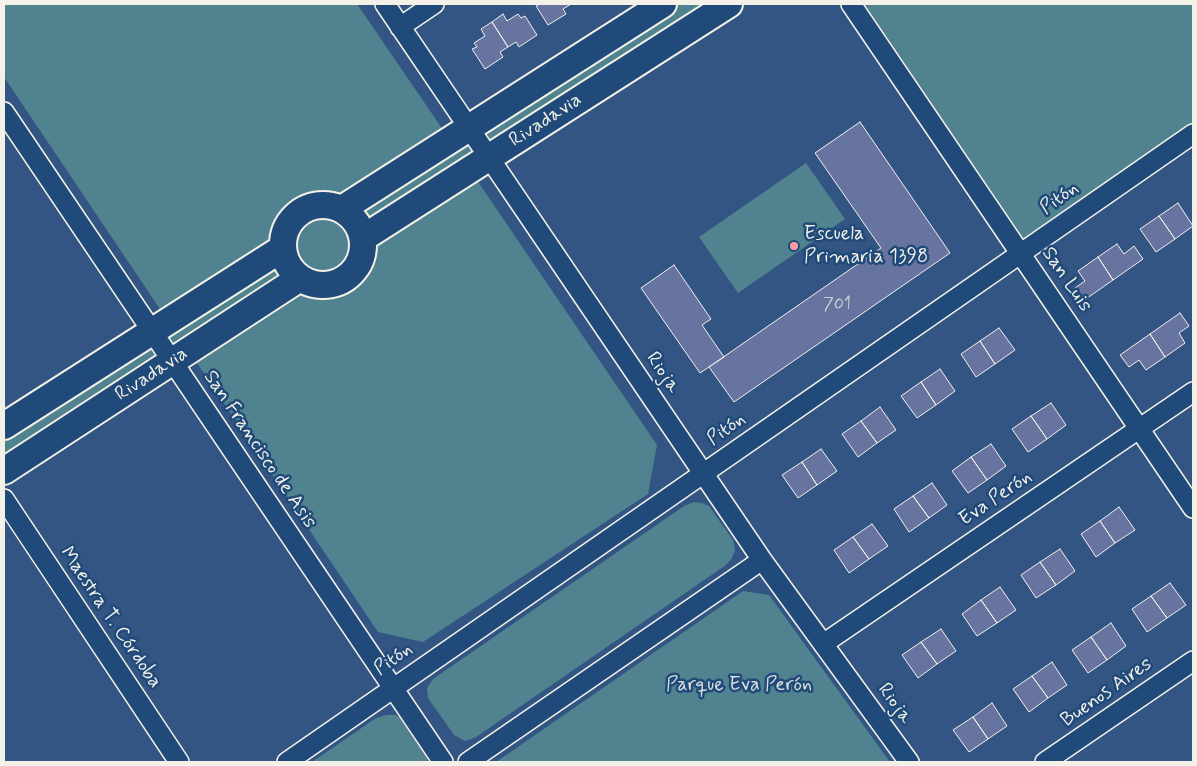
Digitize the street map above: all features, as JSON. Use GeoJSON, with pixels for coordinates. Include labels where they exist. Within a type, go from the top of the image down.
{"type":"FeatureCollection","features":[{"type":"Feature","properties":{"kind":"street","name":"Rioja"},"geometry":{"type":"LineString","coordinates":[[385,4],[762,560],[909,762]]}},
{"type":"Feature","properties":{"kind":"street"},"geometry":{"type":"LineString","coordinates":[[400,27],[434,4]]}},
{"type":"Feature","properties":{"kind":"street","name":"Rivadavia"},"geometry":{"type":"LineString","coordinates":[[342,209],[663,4]]}},
{"type":"Feature","properties":{"kind":"street","name":"Rivadavia"},"geometry":{"type":"LineString","coordinates":[[363,238],[729,4]]}},
{"type":"Feature","properties":{"kind":"street","name":"San Luis"},"geometry":{"type":"LineString","coordinates":[[851,4],[1193,508]]}},
{"type":"Feature","properties":{"kind":"street","name":"San Francisco de Asis"},"geometry":{"type":"LineString","coordinates":[[4,112],[443,762]]}},
{"type":"Feature","properties":{"kind":"street","name":"Pitón"},"geometry":{"type":"LineString","coordinates":[[287,762],[1193,134]]}},
{"type":"Feature","properties":{"kind":"street"},"geometry":{"type":"LineString","coordinates":[[324,205],[342,209],[352,216],[359,226],[363,238],[361,259],[352,274],[335,284],[317,286],[300,278],[288,265],[283,248],[285,232],[294,217],[308,208],[324,205]]}},
{"type":"Feature","properties":{"kind":"street","name":"Rivadavia"},"geometry":{"type":"LineString","coordinates":[[4,426],[283,248]]}},
{"type":"Feature","properties":{"kind":"street","name":"Rivadavia"},"geometry":{"type":"LineString","coordinates":[[4,471],[300,278]]}},
{"type":"Feature","properties":{"kind":"street","name":"Eva Perón"},"geometry":{"type":"LineString","coordinates":[[823,644],[1193,392]]}},
{"type":"Feature","properties":{"kind":"street","name":"Maestra T. Córdoba"},"geometry":{"type":"LineString","coordinates":[[4,499],[179,762]]}},
{"type":"Feature","properties":{"kind":"street"},"geometry":{"type":"LineString","coordinates":[[468,762],[762,560]]}},
{"type":"Feature","properties":{"kind":"street","name":"Buenos Aires"},"geometry":{"type":"LineString","coordinates":[[1045,762],[1193,660]]}},
{"type":"Feature","properties":{"kind":"green space"},"geometry":{"type":"Polygon","coordinates":[[[4,4],[357,4],[450,140],[663,4],[729,4],[470,170],[657,445],[648,494],[423,642],[378,632],[189,351],[4,471],[4,426],[168,321],[4,77],[4,4]]]}},
{"type":"Feature","properties":{"kind":"green space"},"geometry":{"type":"Polygon","coordinates":[[[851,4],[1193,4],[1193,134],[1020,253],[851,4]]]}},
{"type":"Feature","properties":{"kind":"green space"},"geometry":{"type":"Polygon","coordinates":[[[806,163],[845,219],[738,293],[699,237],[806,163]]]}},
{"type":"Feature","properties":{"kind":"green space"},"geometry":{"type":"Polygon","coordinates":[[[694,502],[709,506],[733,540],[735,550],[732,558],[726,565],[476,737],[465,741],[454,735],[428,698],[427,688],[433,679],[684,506],[694,502]]]}},
{"type":"Feature","properties":{"kind":"green space","name":"Parque Eva Perón"},"geometry":{"type":"Polygon","coordinates":[[[743,591],[769,595],[890,762],[496,762],[743,591]]]}},
{"type":"Feature","properties":{"kind":"green space"},"geometry":{"type":"Polygon","coordinates":[[[396,715],[403,719],[426,754],[428,762],[312,762],[376,718],[396,715]]]}},
{"type":"Feature","properties":{"kind":"building"},"geometry":{"type":"Polygon","coordinates":[[[540,4],[571,4],[563,9],[566,14],[548,25],[536,6],[540,4]]]}},
{"type":"Feature","properties":{"kind":"building"},"geometry":{"type":"Polygon","coordinates":[[[503,14],[507,21],[518,14],[521,18],[525,16],[537,35],[519,47],[516,42],[508,47],[492,22],[503,14]]]}},
{"type":"Feature","properties":{"kind":"building"},"geometry":{"type":"Polygon","coordinates":[[[492,22],[508,47],[500,52],[503,57],[485,69],[472,49],[477,47],[474,43],[485,36],[481,29],[492,22]]]}},
{"type":"Feature","properties":{"kind":"building"},"geometry":{"type":"Polygon","coordinates":[[[860,122],[950,253],[734,402],[709,367],[881,248],[815,153],[860,122]]]}},
{"type":"Feature","properties":{"kind":"building"},"geometry":{"type":"Polygon","coordinates":[[[1178,203],[1193,226],[1175,239],[1159,216],[1178,203]]]}},
{"type":"Feature","properties":{"kind":"building"},"geometry":{"type":"Polygon","coordinates":[[[1159,216],[1175,239],[1156,252],[1140,229],[1159,216]]]}},
{"type":"Feature","properties":{"kind":"building"},"geometry":{"type":"Polygon","coordinates":[[[1117,244],[1124,254],[1134,246],[1143,259],[1113,280],[1098,257],[1117,244]]]}},
{"type":"Feature","properties":{"kind":"building"},"geometry":{"type":"Polygon","coordinates":[[[1098,257],[1113,280],[1083,301],[1075,288],[1085,281],[1078,271],[1098,257]]]}},
{"type":"Feature","properties":{"kind":"building"},"geometry":{"type":"Polygon","coordinates":[[[674,265],[711,319],[702,325],[724,357],[700,373],[641,288],[674,265]]]}},
{"type":"Feature","properties":{"kind":"building"},"geometry":{"type":"Polygon","coordinates":[[[1180,313],[1189,326],[1179,333],[1185,343],[1165,357],[1150,334],[1180,313]]]}},
{"type":"Feature","properties":{"kind":"building"},"geometry":{"type":"Polygon","coordinates":[[[999,328],[1015,350],[995,364],[980,341],[999,328]]]}},
{"type":"Feature","properties":{"kind":"building"},"geometry":{"type":"Polygon","coordinates":[[[1150,334],[1165,357],[1146,370],[1139,360],[1129,367],[1120,355],[1150,334]]]}},
{"type":"Feature","properties":{"kind":"building"},"geometry":{"type":"Polygon","coordinates":[[[980,341],[995,364],[976,377],[961,354],[980,341]]]}},
{"type":"Feature","properties":{"kind":"building"},"geometry":{"type":"Polygon","coordinates":[[[940,369],[955,391],[936,405],[921,382],[940,369]]]}},
{"type":"Feature","properties":{"kind":"building"},"geometry":{"type":"Polygon","coordinates":[[[921,382],[936,405],[917,418],[901,396],[921,382]]]}},
{"type":"Feature","properties":{"kind":"building"},"geometry":{"type":"Polygon","coordinates":[[[1051,403],[1066,425],[1047,439],[1031,416],[1051,403]]]}},
{"type":"Feature","properties":{"kind":"building"},"geometry":{"type":"Polygon","coordinates":[[[880,407],[896,430],[877,443],[861,421],[880,407]]]}},
{"type":"Feature","properties":{"kind":"building"},"geometry":{"type":"Polygon","coordinates":[[[1031,416],[1047,439],[1028,452],[1012,429],[1031,416]]]}},
{"type":"Feature","properties":{"kind":"building"},"geometry":{"type":"Polygon","coordinates":[[[861,421],[877,443],[858,457],[842,434],[861,421]]]}},
{"type":"Feature","properties":{"kind":"building"},"geometry":{"type":"Polygon","coordinates":[[[991,444],[1006,466],[987,480],[971,457],[991,444]]]}},
{"type":"Feature","properties":{"kind":"building"},"geometry":{"type":"Polygon","coordinates":[[[821,449],[837,471],[817,485],[802,462],[821,449]]]}},
{"type":"Feature","properties":{"kind":"building"},"geometry":{"type":"Polygon","coordinates":[[[971,457],[987,480],[968,493],[952,471],[971,457]]]}},
{"type":"Feature","properties":{"kind":"building"},"geometry":{"type":"Polygon","coordinates":[[[802,462],[817,485],[798,498],[782,475],[802,462]]]}},
{"type":"Feature","properties":{"kind":"building"},"geometry":{"type":"Polygon","coordinates":[[[932,483],[947,505],[929,518],[913,496],[932,483]]]}},
{"type":"Feature","properties":{"kind":"building"},"geometry":{"type":"Polygon","coordinates":[[[913,496],[929,518],[909,532],[894,509],[913,496]]]}},
{"type":"Feature","properties":{"kind":"building"},"geometry":{"type":"Polygon","coordinates":[[[1119,507],[1135,530],[1115,543],[1100,521],[1119,507]]]}},
{"type":"Feature","properties":{"kind":"building"},"geometry":{"type":"Polygon","coordinates":[[[1100,521],[1115,543],[1096,557],[1081,534],[1100,521]]]}},
{"type":"Feature","properties":{"kind":"building"},"geometry":{"type":"Polygon","coordinates":[[[872,524],[888,546],[869,559],[853,537],[872,524]]]}},
{"type":"Feature","properties":{"kind":"building"},"geometry":{"type":"Polygon","coordinates":[[[853,537],[869,559],[849,573],[834,550],[853,537]]]}},
{"type":"Feature","properties":{"kind":"building"},"geometry":{"type":"Polygon","coordinates":[[[1060,549],[1075,571],[1056,585],[1040,562],[1060,549]]]}},
{"type":"Feature","properties":{"kind":"building"},"geometry":{"type":"Polygon","coordinates":[[[1040,562],[1056,585],[1036,598],[1021,575],[1040,562]]]}},
{"type":"Feature","properties":{"kind":"building"},"geometry":{"type":"Polygon","coordinates":[[[1170,583],[1186,605],[1167,618],[1151,596],[1170,583]]]}},
{"type":"Feature","properties":{"kind":"building"},"geometry":{"type":"Polygon","coordinates":[[[1000,587],[1016,610],[997,623],[981,600],[1000,587]]]}},
{"type":"Feature","properties":{"kind":"building"},"geometry":{"type":"Polygon","coordinates":[[[1151,596],[1167,618],[1147,632],[1132,609],[1151,596]]]}},
{"type":"Feature","properties":{"kind":"building"},"geometry":{"type":"Polygon","coordinates":[[[981,600],[997,623],[977,636],[962,614],[981,600]]]}},
{"type":"Feature","properties":{"kind":"building"},"geometry":{"type":"Polygon","coordinates":[[[1111,623],[1126,646],[1107,660],[1091,637],[1111,623]]]}},
{"type":"Feature","properties":{"kind":"building"},"geometry":{"type":"Polygon","coordinates":[[[941,629],[956,651],[937,664],[921,642],[941,629]]]}},
{"type":"Feature","properties":{"kind":"building"},"geometry":{"type":"Polygon","coordinates":[[[1091,637],[1107,660],[1088,673],[1072,650],[1091,637]]]}},
{"type":"Feature","properties":{"kind":"building"},"geometry":{"type":"Polygon","coordinates":[[[921,642],[937,664],[918,678],[902,655],[921,642]]]}},
{"type":"Feature","properties":{"kind":"building"},"geometry":{"type":"Polygon","coordinates":[[[1052,662],[1067,685],[1048,698],[1032,676],[1052,662]]]}},
{"type":"Feature","properties":{"kind":"building"},"geometry":{"type":"Polygon","coordinates":[[[1032,676],[1048,698],[1029,712],[1013,689],[1032,676]]]}},
{"type":"Feature","properties":{"kind":"building"},"geometry":{"type":"Polygon","coordinates":[[[992,703],[1007,726],[988,739],[973,717],[992,703]]]}},
{"type":"Feature","properties":{"kind":"building"},"geometry":{"type":"Polygon","coordinates":[[[973,717],[988,739],[969,752],[953,730],[973,717]]]}},
{"type":"Feature","properties":{"kind":"place","name":"Escuela Primaria 1398"},"geometry":{"type":"Point","coordinates":[794,246]}}]}
